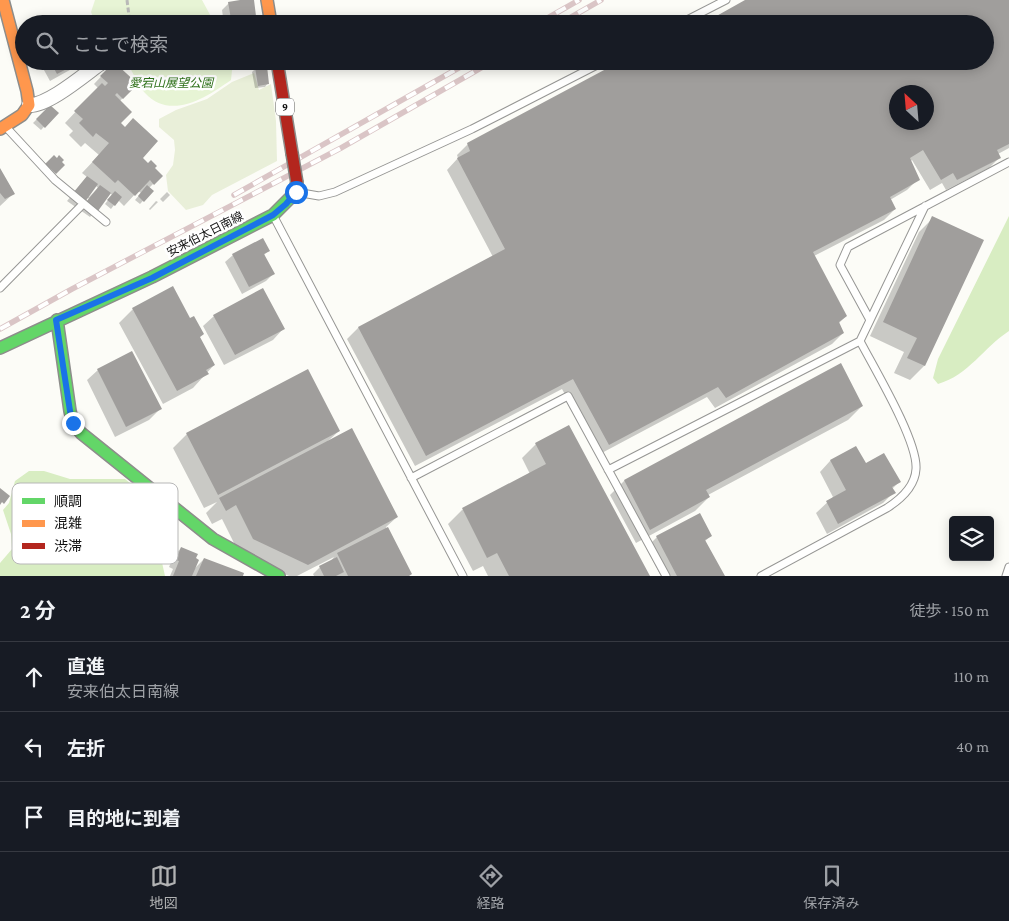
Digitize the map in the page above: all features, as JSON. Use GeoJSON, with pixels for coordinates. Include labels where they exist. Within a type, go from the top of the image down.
{"type":"FeatureCollection","features":[{"type":"Feature","properties":{"kind":"street"},"geometry":{"type":"LineString","coordinates":[[3,0],[15,48]]}},
{"type":"Feature","properties":{"kind":"street"},"geometry":{"type":"LineString","coordinates":[[266,0],[269,15]]}},
{"type":"Feature","properties":{"kind":"street"},"geometry":{"type":"LineString","coordinates":[[2,128],[22,115],[29,105],[21,70]]}},
{"type":"Feature","properties":{"kind":"street"},"geometry":{"type":"LineString","coordinates":[[29,105],[49,100],[91,70]]}},
{"type":"Feature","properties":{"kind":"street","name":"9"},"geometry":{"type":"LineString","coordinates":[[278,70],[296,188]]}},
{"type":"Feature","properties":{"kind":"street","name":"安来伯太日南線"},"geometry":{"type":"LineString","coordinates":[[0,348],[56,320],[152,278],[273,215],[286,204],[296,188]]}},
{"type":"Feature","properties":{"kind":"street"},"geometry":{"type":"LineString","coordinates":[[56,320],[73,423],[81,433],[143,483]]}},
{"type":"Feature","properties":{"kind":"street"},"geometry":{"type":"LineString","coordinates":[[178,511],[213,539],[279,576]]}},
{"type":"Feature","properties":{"kind":"lane"},"geometry":{"type":"LineString","coordinates":[[697,15],[726,0]]}},
{"type":"Feature","properties":{"kind":"lane"},"geometry":{"type":"LineString","coordinates":[[296,188],[319,196],[335,192],[472,129],[587,70]]}},
{"type":"Feature","properties":{"kind":"lane"},"geometry":{"type":"LineString","coordinates":[[2,128],[54,180],[106,222]]}},
{"type":"Feature","properties":{"kind":"lane"},"geometry":{"type":"LineString","coordinates":[[870,320],[840,265],[848,247],[1009,162]]}},
{"type":"Feature","properties":{"kind":"lane"},"geometry":{"type":"LineString","coordinates":[[0,288],[83,204]]}},
{"type":"Feature","properties":{"kind":"lane"},"geometry":{"type":"LineString","coordinates":[[608,470],[860,341],[925,206]]}},
{"type":"Feature","properties":{"kind":"lane"},"geometry":{"type":"LineString","coordinates":[[273,215],[463,576]]}},
{"type":"Feature","properties":{"kind":"lane"},"geometry":{"type":"LineString","coordinates":[[762,576],[887,508],[900,499],[913,479],[916,468],[905,429],[860,341]]}},
{"type":"Feature","properties":{"kind":"lane"},"geometry":{"type":"LineString","coordinates":[[411,478],[568,396],[666,576]]}},
{"type":"Feature","properties":{"kind":"lane"},"geometry":{"type":"LineString","coordinates":[[1006,576],[1009,567]]}},
{"type":"Feature","properties":{"kind":"path"},"geometry":{"type":"LineString","coordinates":[[127,0],[129,15]]}},
{"type":"Feature","properties":{"kind":"green space"},"geometry":{"type":"Polygon","coordinates":[[[95,0],[202,0],[210,15],[92,15],[91,12],[95,0]]]}},
{"type":"Feature","properties":{"kind":"green space","name":"愛宕山展望公園"},"geometry":{"type":"Polygon","coordinates":[[[131,70],[232,70],[231,80],[200,99],[177,106],[155,101],[139,85],[131,70]]]}},
{"type":"Feature","properties":{"kind":"green space"},"geometry":{"type":"Polygon","coordinates":[[[254,73],[259,90],[271,84],[276,121],[277,161],[212,195],[203,205],[186,210],[168,191],[166,175],[173,165],[174,140],[159,127],[159,119],[176,110],[207,99],[232,82],[254,73]]]}},
{"type":"Feature","properties":{"kind":"green space"},"geometry":{"type":"Polygon","coordinates":[[[1009,216],[1009,331],[959,374],[938,384],[933,378],[938,359],[1009,216]]]}},
{"type":"Feature","properties":{"kind":"green space"},"geometry":{"type":"Polygon","coordinates":[[[29,471],[44,471],[70,479],[125,479],[130,483],[14,483],[29,471]]]}},
{"type":"Feature","properties":{"kind":"green space"},"geometry":{"type":"Polygon","coordinates":[[[12,492],[12,549],[11,534],[3,510],[9,503],[12,492]]]}},
{"type":"Feature","properties":{"kind":"green space"},"geometry":{"type":"Polygon","coordinates":[[[12,549],[12,564],[162,564],[165,576],[0,576],[0,563],[12,549]]]}},
{"type":"Feature","properties":{"kind":"building"},"geometry":{"type":"Polygon","coordinates":[[[254,0],[256,15],[230,15],[228,2],[254,0]]]}},
{"type":"Feature","properties":{"kind":"building"},"geometry":{"type":"Polygon","coordinates":[[[745,0],[1009,0],[1009,144],[997,150],[1001,158],[957,180],[953,173],[941,180],[923,150],[910,158],[920,180],[890,197],[896,209],[813,252],[847,316],[839,322],[844,333],[726,398],[718,387],[609,445],[573,379],[426,456],[358,327],[505,249],[457,158],[470,151],[467,143],[604,70],[994,70],[994,15],[718,15],[745,0]]]}},
{"type":"Feature","properties":{"kind":"building"},"geometry":{"type":"Polygon","coordinates":[[[55,70],[65,70],[57,74],[55,70]]]}},
{"type":"Feature","properties":{"kind":"building"},"geometry":{"type":"Polygon","coordinates":[[[106,70],[123,70],[138,84],[123,99],[117,93],[115,95],[132,112],[121,123],[125,127],[133,118],[158,141],[143,158],[148,163],[151,160],[157,166],[155,168],[163,176],[154,185],[150,180],[135,196],[118,180],[115,183],[92,162],[109,143],[96,133],[93,137],[79,123],[83,119],[74,111],[102,83],[105,86],[108,83],[100,76],[106,70]]]}},
{"type":"Feature","properties":{"kind":"building"},"geometry":{"type":"Polygon","coordinates":[[[255,70],[267,70],[269,84],[258,86],[255,70]]]}},
{"type":"Feature","properties":{"kind":"building"},"geometry":{"type":"Polygon","coordinates":[[[50,105],[59,113],[45,128],[36,119],[50,105]]]}},
{"type":"Feature","properties":{"kind":"building"},"geometry":{"type":"Polygon","coordinates":[[[54,155],[57,158],[59,155],[64,160],[62,162],[65,165],[56,174],[45,164],[54,155]]]}},
{"type":"Feature","properties":{"kind":"building"},"geometry":{"type":"Polygon","coordinates":[[[0,168],[15,194],[5,199],[0,193],[0,168]]]}},
{"type":"Feature","properties":{"kind":"building"},"geometry":{"type":"Polygon","coordinates":[[[87,176],[98,184],[85,202],[73,193],[87,176]]]}},
{"type":"Feature","properties":{"kind":"building"},"geometry":{"type":"Polygon","coordinates":[[[100,185],[111,193],[98,211],[86,202],[100,185]]]}},
{"type":"Feature","properties":{"kind":"building"},"geometry":{"type":"Polygon","coordinates":[[[147,185],[154,191],[144,202],[138,196],[147,185]]]}},
{"type":"Feature","properties":{"kind":"building"},"geometry":{"type":"Polygon","coordinates":[[[115,191],[122,197],[115,206],[107,200],[115,191]]]}},
{"type":"Feature","properties":{"kind":"building"},"geometry":{"type":"Polygon","coordinates":[[[932,216],[984,240],[925,366],[907,358],[917,338],[883,322],[932,216]]]}},
{"type":"Feature","properties":{"kind":"building"},"geometry":{"type":"Polygon","coordinates":[[[263,238],[270,251],[264,254],[275,274],[249,287],[232,254],[263,238]]]}},
{"type":"Feature","properties":{"kind":"building"},"geometry":{"type":"Polygon","coordinates":[[[173,286],[190,318],[194,316],[204,334],[200,337],[215,365],[206,370],[209,374],[177,391],[132,308],[173,286]]]}},
{"type":"Feature","properties":{"kind":"building"},"geometry":{"type":"Polygon","coordinates":[[[263,288],[285,329],[235,355],[213,315],[263,288]]]}},
{"type":"Feature","properties":{"kind":"building"},"geometry":{"type":"Polygon","coordinates":[[[132,351],[162,409],[126,427],[97,369],[132,351]]]}},
{"type":"Feature","properties":{"kind":"building"},"geometry":{"type":"Polygon","coordinates":[[[841,363],[863,406],[706,490],[710,497],[650,530],[624,480],[841,363]]]}},
{"type":"Feature","properties":{"kind":"building"},"geometry":{"type":"Polygon","coordinates":[[[308,369],[340,431],[218,495],[186,433],[308,369]]]}},
{"type":"Feature","properties":{"kind":"building"},"geometry":{"type":"Polygon","coordinates":[[[569,425],[650,576],[509,576],[497,553],[487,558],[462,508],[546,464],[535,443],[569,425]]]}},
{"type":"Feature","properties":{"kind":"building"},"geometry":{"type":"Polygon","coordinates":[[[352,428],[398,517],[308,565],[253,539],[236,505],[226,511],[219,498],[352,428]]]}},
{"type":"Feature","properties":{"kind":"building"},"geometry":{"type":"Polygon","coordinates":[[[856,446],[866,463],[884,453],[901,482],[892,487],[896,493],[838,524],[826,501],[846,490],[830,460],[856,446]]]}},
{"type":"Feature","properties":{"kind":"building"},"geometry":{"type":"Polygon","coordinates":[[[0,488],[10,496],[4,504],[2,502],[0,505],[0,488]]]}},
{"type":"Feature","properties":{"kind":"building"},"geometry":{"type":"Polygon","coordinates":[[[700,513],[712,536],[705,540],[725,576],[677,576],[656,536],[700,513]]]}},
{"type":"Feature","properties":{"kind":"building"},"geometry":{"type":"Polygon","coordinates":[[[388,527],[412,574],[409,576],[348,576],[337,553],[388,527]]]}},
{"type":"Feature","properties":{"kind":"building"},"geometry":{"type":"Polygon","coordinates":[[[181,547],[198,554],[196,558],[199,560],[192,576],[173,576],[179,561],[178,555],[181,547]]]}},
{"type":"Feature","properties":{"kind":"building"},"geometry":{"type":"Polygon","coordinates":[[[337,557],[344,572],[336,576],[324,576],[319,566],[337,557]]]}},
{"type":"Feature","properties":{"kind":"building"},"geometry":{"type":"Polygon","coordinates":[[[204,558],[244,573],[243,576],[196,576],[204,558]]]}},
{"type":"Feature","properties":{"kind":"railway"},"geometry":{"type":"LineString","coordinates":[[553,15],[579,0]]}},
{"type":"Feature","properties":{"kind":"railway"},"geometry":{"type":"LineString","coordinates":[[575,15],[601,0]]}},
{"type":"Feature","properties":{"kind":"railway"},"geometry":{"type":"LineString","coordinates":[[234,195],[455,70]]}},
{"type":"Feature","properties":{"kind":"railway"},"geometry":{"type":"LineString","coordinates":[[0,329],[72,289],[341,148],[477,70]]}},
{"type":"Feature","properties":{"kind":"traffic: fast"},"geometry":{"type":"LineString","coordinates":[[0,348],[152,277],[273,215],[291,197],[297,183]]}},
{"type":"Feature","properties":{"kind":"traffic: fast"},"geometry":{"type":"LineString","coordinates":[[57,320],[73,423],[81,433],[143,483]]}},
{"type":"Feature","properties":{"kind":"traffic: fast"},"geometry":{"type":"LineString","coordinates":[[178,511],[213,539],[279,576]]}},
{"type":"Feature","properties":{"kind":"traffic: slow"},"geometry":{"type":"LineString","coordinates":[[3,0],[15,46]]}},
{"type":"Feature","properties":{"kind":"traffic: slow"},"geometry":{"type":"LineString","coordinates":[[267,0],[270,15]]}},
{"type":"Feature","properties":{"kind":"traffic: slow"},"geometry":{"type":"LineString","coordinates":[[0,129],[22,115],[29,105],[21,70]]}},
{"type":"Feature","properties":{"kind":"traffic: jam"},"geometry":{"type":"LineString","coordinates":[[278,70],[292,153]]}},
{"type":"Feature","properties":{"kind":"traffic: jam"},"geometry":{"type":"LineString","coordinates":[[292,153],[297,183]]}},
{"type":"Feature","properties":{"kind":"route"},"geometry":{"type":"LineString","coordinates":[[73,423],[56,320],[152,278],[273,215],[296,192]]}}]}
